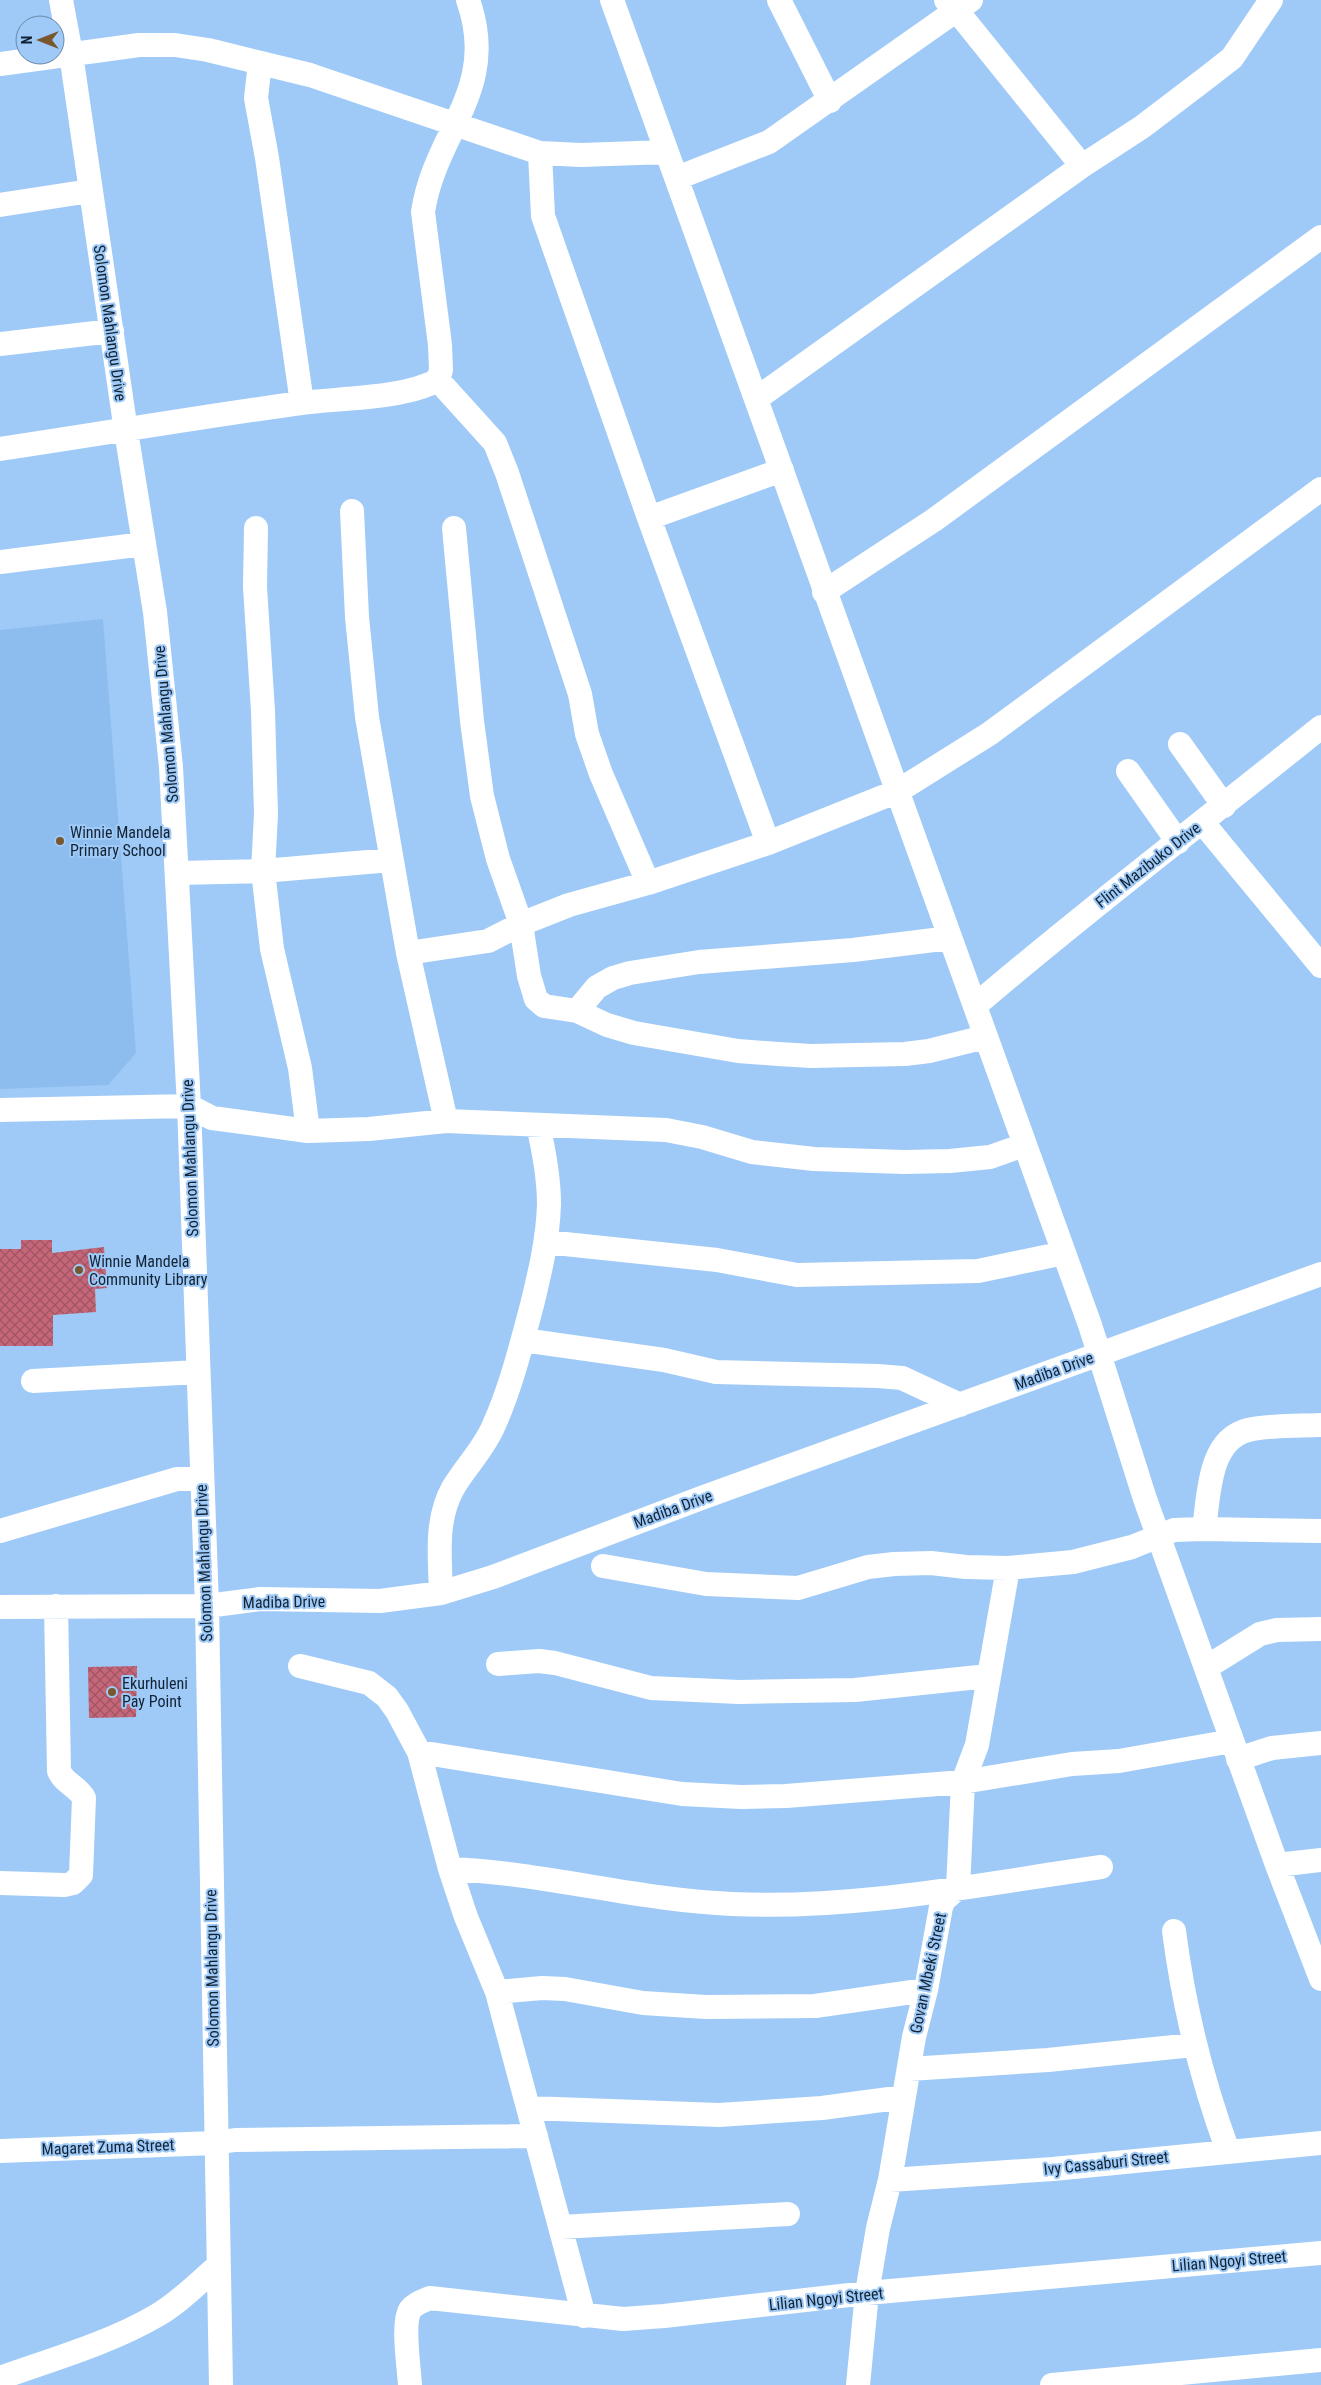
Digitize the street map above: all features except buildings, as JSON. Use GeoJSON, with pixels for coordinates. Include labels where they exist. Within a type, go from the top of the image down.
{"type":"FeatureCollection","features":[{"type":"Feature","properties":{"kind":"street","name":"Solomon Mahlangu Drive"},"geometry":{"type":"LineString","coordinates":[[61,0],[71,54],[126,431],[155,612],[171,767],[189,1106],[207,1606],[215,2143],[221,2385]]}},
{"type":"Feature","properties":{"kind":"street"},"geometry":{"type":"LineString","coordinates":[[438,380],[441,370],[440,345],[423,212],[425,194],[469,94],[476,72],[476,34],[468,0]]}},
{"type":"Feature","properties":{"kind":"street"},"geometry":{"type":"LineString","coordinates":[[612,0],[782,470],[824,592],[976,1005],[985,1036],[1100,1354],[1145,1499],[1160,1535],[1277,1865],[1321,1979]]}},
{"type":"Feature","properties":{"kind":"street"},"geometry":{"type":"LineString","coordinates":[[779,0],[830,101]]}},
{"type":"Feature","properties":{"kind":"street"},"geometry":{"type":"LineString","coordinates":[[756,399],[1082,166],[1142,127],[1232,58],[1271,0]]}},
{"type":"Feature","properties":{"kind":"street"},"geometry":{"type":"LineString","coordinates":[[677,178],[769,142],[830,101],[958,4],[1082,166]]}},
{"type":"Feature","properties":{"kind":"street"},"geometry":{"type":"LineString","coordinates":[[0,64],[139,44],[175,45],[208,50],[319,77],[540,153],[581,155],[666,152]]}},
{"type":"Feature","properties":{"kind":"street"},"geometry":{"type":"LineString","coordinates":[[260,63],[256,98],[258,120],[267,158],[302,403]]}},
{"type":"Feature","properties":{"kind":"street"},"geometry":{"type":"LineString","coordinates":[[540,153],[543,216],[649,518],[768,843]]}},
{"type":"Feature","properties":{"kind":"street"},"geometry":{"type":"LineString","coordinates":[[0,205],[90,191]]}},
{"type":"Feature","properties":{"kind":"street"},"geometry":{"type":"LineString","coordinates":[[824,592],[934,520],[1321,237]]}},
{"type":"Feature","properties":{"kind":"street"},"geometry":{"type":"LineString","coordinates":[[0,344],[112,331]]}},
{"type":"Feature","properties":{"kind":"street"},"geometry":{"type":"LineString","coordinates":[[0,448],[126,431],[302,403],[396,392],[419,388],[438,380]]}},
{"type":"Feature","properties":{"kind":"street"},"geometry":{"type":"LineString","coordinates":[[438,380],[495,444],[508,473],[580,694],[587,734],[595,758],[648,883]]}},
{"type":"Feature","properties":{"kind":"street"},"geometry":{"type":"LineString","coordinates":[[649,518],[782,470]]}},
{"type":"Feature","properties":{"kind":"street"},"geometry":{"type":"LineString","coordinates":[[408,953],[488,941],[521,924],[569,905],[648,883],[768,843],[898,791],[989,734],[1321,489]]}},
{"type":"Feature","properties":{"kind":"street"},"geometry":{"type":"LineString","coordinates":[[352,511],[357,617],[367,716],[408,953],[446,1121]]}},
{"type":"Feature","properties":{"kind":"street"},"geometry":{"type":"LineString","coordinates":[[256,528],[255,587],[263,711],[266,814],[264,871],[272,949],[300,1068],[308,1131]]}},
{"type":"Feature","properties":{"kind":"street"},"geometry":{"type":"LineString","coordinates":[[454,528],[472,721],[482,796],[498,859],[521,924],[536,999],[544,1006],[577,1011],[606,1025],[634,1033],[738,1051],[812,1056],[905,1054],[929,1051],[985,1036]]}},
{"type":"Feature","properties":{"kind":"street"},"geometry":{"type":"LineString","coordinates":[[0,562],[144,544]]}},
{"type":"Feature","properties":{"kind":"street","name":"Flint Mazibuko Drive"},"geometry":{"type":"LineString","coordinates":[[976,1005],[1056,936],[1224,806],[1321,727]]}},
{"type":"Feature","properties":{"kind":"street"},"geometry":{"type":"LineString","coordinates":[[1180,744],[1224,806]]}},
{"type":"Feature","properties":{"kind":"street"},"geometry":{"type":"LineString","coordinates":[[1128,771],[1178,842]]}},
{"type":"Feature","properties":{"kind":"street"},"geometry":{"type":"LineString","coordinates":[[1203,822],[1321,966]]}},
{"type":"Feature","properties":{"kind":"street"},"geometry":{"type":"LineString","coordinates":[[177,873],[264,871],[391,860]]}},
{"type":"Feature","properties":{"kind":"street"},"geometry":{"type":"LineString","coordinates":[[577,1011],[597,987],[613,978],[630,973],[699,962],[853,950],[950,938]]}},
{"type":"Feature","properties":{"kind":"street"},"geometry":{"type":"LineString","coordinates":[[0,1110],[189,1106],[212,1118],[308,1131],[369,1129],[446,1121],[666,1130],[702,1136],[752,1152],[814,1159],[904,1162],[950,1161],[990,1157],[1024,1145]]}},
{"type":"Feature","properties":{"kind":"street"},"geometry":{"type":"LineString","coordinates":[[441,1593],[440,1534],[444,1510],[453,1489],[487,1442],[502,1407],[523,1340],[546,1242],[549,1204],[544,1150],[538,1125]]}},
{"type":"Feature","properties":{"kind":"street"},"geometry":{"type":"LineString","coordinates":[[546,1242],[717,1260],[797,1276],[978,1271],[1064,1253]]}},
{"type":"Feature","properties":{"kind":"street","name":"Madiba Drive"},"geometry":{"type":"LineString","coordinates":[[0,1606],[207,1606],[260,1599],[380,1601],[441,1593],[493,1577],[704,1497],[1321,1274]]}},
{"type":"Feature","properties":{"kind":"street"},"geometry":{"type":"LineString","coordinates":[[523,1340],[664,1360],[716,1372],[902,1378],[960,1405]]}},
{"type":"Feature","properties":{"kind":"street"},"geometry":{"type":"LineString","coordinates":[[33,1381],[198,1372]]}},
{"type":"Feature","properties":{"kind":"street"},"geometry":{"type":"LineString","coordinates":[[1204,1529],[1215,1463],[1223,1447],[1235,1436],[1248,1430],[1321,1425]]}},
{"type":"Feature","properties":{"kind":"street"},"geometry":{"type":"LineString","coordinates":[[0,1530],[177,1479],[202,1479]]}},
{"type":"Feature","properties":{"kind":"street"},"geometry":{"type":"LineString","coordinates":[[603,1566],[706,1584],[798,1588],[868,1567],[894,1564],[931,1563],[966,1567],[1008,1568],[1073,1562],[1132,1547],[1174,1530],[1321,1531]]}},
{"type":"Feature","properties":{"kind":"street"},"geometry":{"type":"LineString","coordinates":[[958,1888],[963,1782],[977,1745],[1008,1568]]}},
{"type":"Feature","properties":{"kind":"street"},"geometry":{"type":"LineString","coordinates":[[0,1883],[64,1885],[73,1883],[82,1875],[84,1798],[79,1790],[61,1777],[59,1771],[56,1606]]}},
{"type":"Feature","properties":{"kind":"street"},"geometry":{"type":"LineString","coordinates":[[1207,1667],[1260,1634],[1278,1630],[1321,1628]]}},
{"type":"Feature","properties":{"kind":"street"},"geometry":{"type":"LineString","coordinates":[[498,1664],[539,1661],[555,1663],[651,1688],[740,1692],[863,1689],[988,1676]]}},
{"type":"Feature","properties":{"kind":"street"},"geometry":{"type":"LineString","coordinates":[[300,1666],[369,1683],[387,1698],[397,1711],[419,1752],[450,1869],[466,1917],[497,1992],[584,2316]]}},
{"type":"Feature","properties":{"kind":"street"},"geometry":{"type":"LineString","coordinates":[[419,1752],[682,1794],[713,1797],[786,1796],[963,1782],[1072,1764],[1321,1743]]}},
{"type":"Feature","properties":{"kind":"street"},"geometry":{"type":"LineString","coordinates":[[1277,1865],[1321,1860]]}},
{"type":"Feature","properties":{"kind":"street"},"geometry":{"type":"LineString","coordinates":[[450,1869],[528,1875],[599,1889],[732,1904],[821,1904],[958,1888],[1101,1866]]}},
{"type":"Feature","properties":{"kind":"street","name":"Govan Mbeki Street"},"geometry":{"type":"LineString","coordinates":[[858,2385],[867,2293],[878,2228],[890,2180],[909,2070],[941,1907],[944,1900],[958,1888]]}},
{"type":"Feature","properties":{"kind":"street"},"geometry":{"type":"LineString","coordinates":[[1174,1931],[1194,2045],[1228,2151]]}},
{"type":"Feature","properties":{"kind":"street"},"geometry":{"type":"LineString","coordinates":[[497,1992],[542,1988],[565,1989],[643,2003],[706,2008],[815,2006],[926,1990]]}},
{"type":"Feature","properties":{"kind":"street"},"geometry":{"type":"LineString","coordinates":[[909,2070],[1048,2060],[1194,2045]]}},
{"type":"Feature","properties":{"kind":"street"},"geometry":{"type":"LineString","coordinates":[[529,2108],[728,2114],[813,2109],[904,2097]]}},
{"type":"Feature","properties":{"kind":"street","name":"Magaret Zuma Street"},"geometry":{"type":"LineString","coordinates":[[0,2151],[215,2143],[235,2140],[536,2136]]}},
{"type":"Feature","properties":{"kind":"street","name":"Ivy Cassaburi Street"},"geometry":{"type":"LineString","coordinates":[[890,2180],[1053,2170],[1321,2143]]}},
{"type":"Feature","properties":{"kind":"street"},"geometry":{"type":"LineString","coordinates":[[561,2227],[788,2214]]}},
{"type":"Feature","properties":{"kind":"street","name":"Lilian Ngoyi Street"},"geometry":{"type":"LineString","coordinates":[[410,2385],[407,2321],[411,2310],[418,2302],[430,2298],[445,2298],[584,2316],[623,2319],[867,2293],[1321,2253]]}},
{"type":"Feature","properties":{"kind":"street"},"geometry":{"type":"LineString","coordinates":[[0,2378],[77,2350],[156,2316],[218,2266]]}},
{"type":"Feature","properties":{"kind":"street"},"geometry":{"type":"LineString","coordinates":[[1052,2385],[1321,2360]]}},
{"type":"Feature","properties":{"kind":"shaded area","name":"Winnie Mandela Primary School"},"geometry":{"type":"Polygon","coordinates":[[[103,619],[136,1053],[108,1085],[0,1089],[0,630],[103,619]]]}},
{"type":"Feature","properties":{"kind":"place","name":"Winnie Mandela Primary School"},"geometry":{"type":"Point","coordinates":[60,841]}},
{"type":"Feature","properties":{"kind":"place","name":"Winnie Mandela Community Library"},"geometry":{"type":"Point","coordinates":[79,1270]}},
{"type":"Feature","properties":{"kind":"place","name":"Ekurhuleni Pay Point"},"geometry":{"type":"Point","coordinates":[112,1692]}}]}
